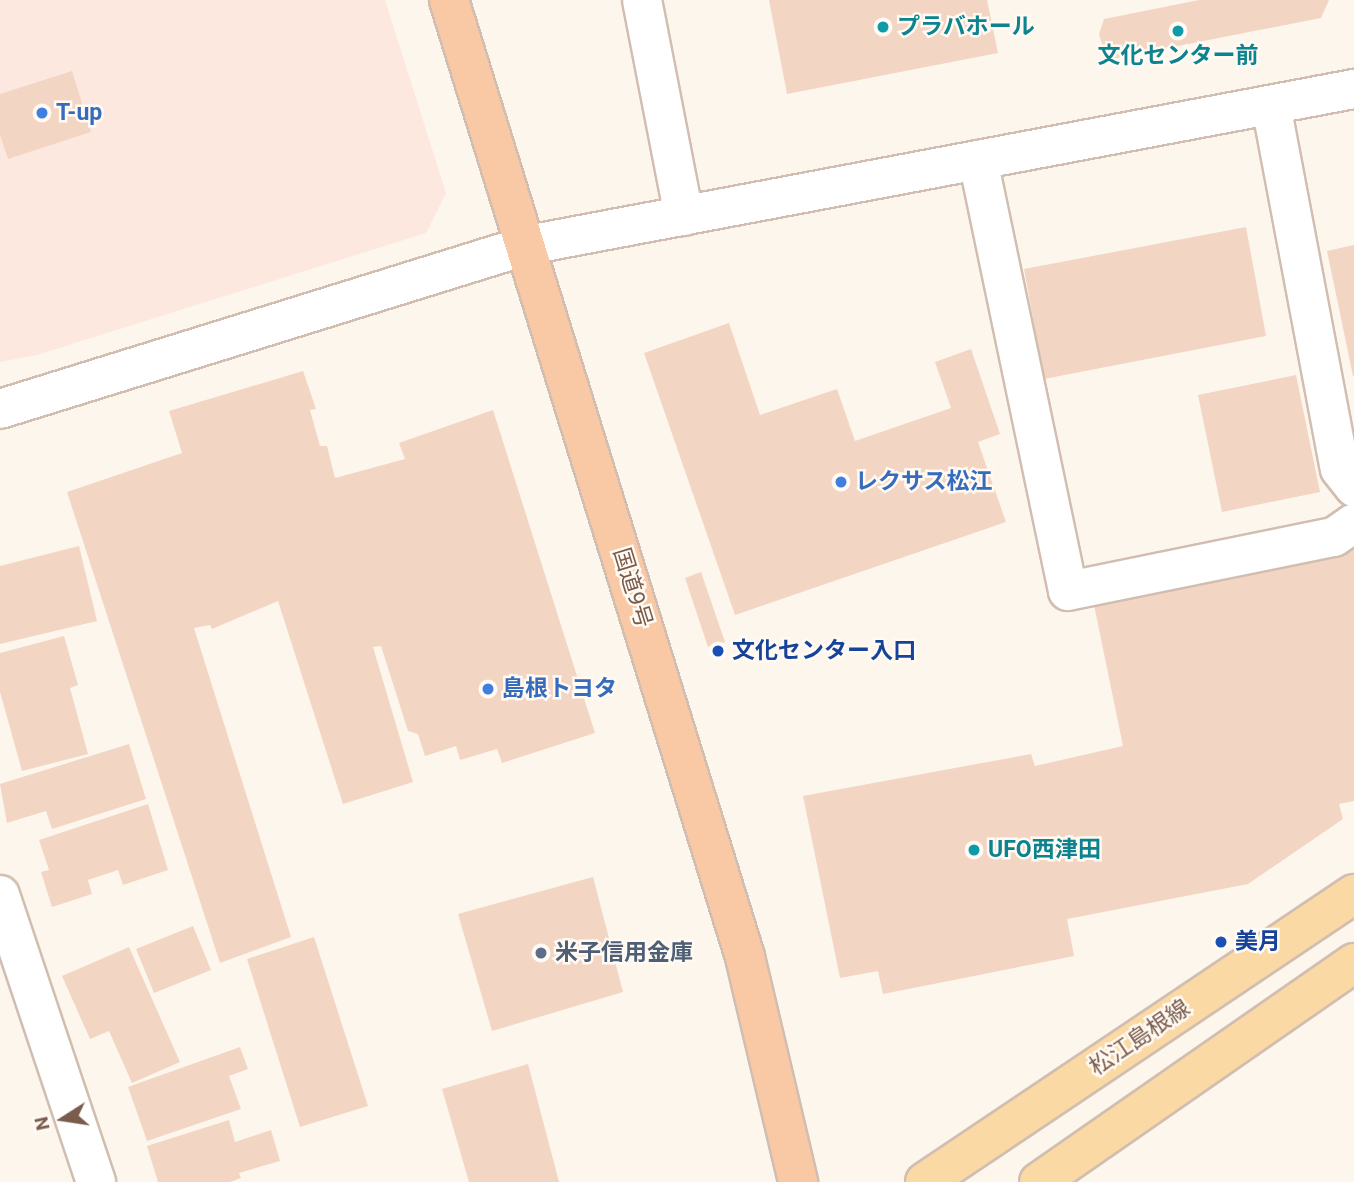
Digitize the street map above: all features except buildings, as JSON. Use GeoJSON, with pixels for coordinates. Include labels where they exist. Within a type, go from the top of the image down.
{"type":"FeatureCollection","features":[{"type":"Feature","properties":{"kind":"highway","name":"国道9号"},"geometry":{"type":"LineString","coordinates":[[449,0],[528,245],[745,957],[798,1182]]}},
{"type":"Feature","properties":{"kind":"main road","name":"松江島根線"},"geometry":{"type":"LineString","coordinates":[[925,1182],[1354,894]]}},
{"type":"Feature","properties":{"kind":"main road"},"geometry":{"type":"LineString","coordinates":[[1039,1182],[1354,963]]}},
{"type":"Feature","properties":{"kind":"street"},"geometry":{"type":"LineString","coordinates":[[642,0],[684,216]]}},
{"type":"Feature","properties":{"kind":"street"},"geometry":{"type":"LineString","coordinates":[[0,409],[528,245],[1354,89]]}},
{"type":"Feature","properties":{"kind":"street"},"geometry":{"type":"LineString","coordinates":[[1271,106],[1340,469],[1354,487]]}},
{"type":"Feature","properties":{"kind":"street"},"geometry":{"type":"LineString","coordinates":[[978,160],[1068,591],[1334,537],[1354,523]]}},
{"type":"Feature","properties":{"kind":"street"},"geometry":{"type":"LineString","coordinates":[[0,895],[96,1182]]}},
{"type":"Feature","properties":{"kind":"shaded area"},"geometry":{"type":"Polygon","coordinates":[[[0,0],[385,0],[446,193],[426,233],[37,355],[0,362],[0,0]]]}},
{"type":"Feature","properties":{"kind":"place","name":"プラバホール"},"geometry":{"type":"Point","coordinates":[883,27]}},
{"type":"Feature","properties":{"kind":"place","name":"文化センター前"},"geometry":{"type":"Point","coordinates":[1178,31]}},
{"type":"Feature","properties":{"kind":"place","name":"T-up"},"geometry":{"type":"Point","coordinates":[42,113]}},
{"type":"Feature","properties":{"kind":"place","name":"レクサス松江"},"geometry":{"type":"Point","coordinates":[841,482]}},
{"type":"Feature","properties":{"kind":"place","name":"文化センター入口"},"geometry":{"type":"Point","coordinates":[718,651]}},
{"type":"Feature","properties":{"kind":"place","name":"島根トヨタ"},"geometry":{"type":"Point","coordinates":[488,689]}},
{"type":"Feature","properties":{"kind":"place","name":"UFO西津田"},"geometry":{"type":"Point","coordinates":[974,850]}},
{"type":"Feature","properties":{"kind":"place","name":"美月"},"geometry":{"type":"Point","coordinates":[1221,942]}},
{"type":"Feature","properties":{"kind":"place","name":"米子信用金庫"},"geometry":{"type":"Point","coordinates":[541,953]}}]}
